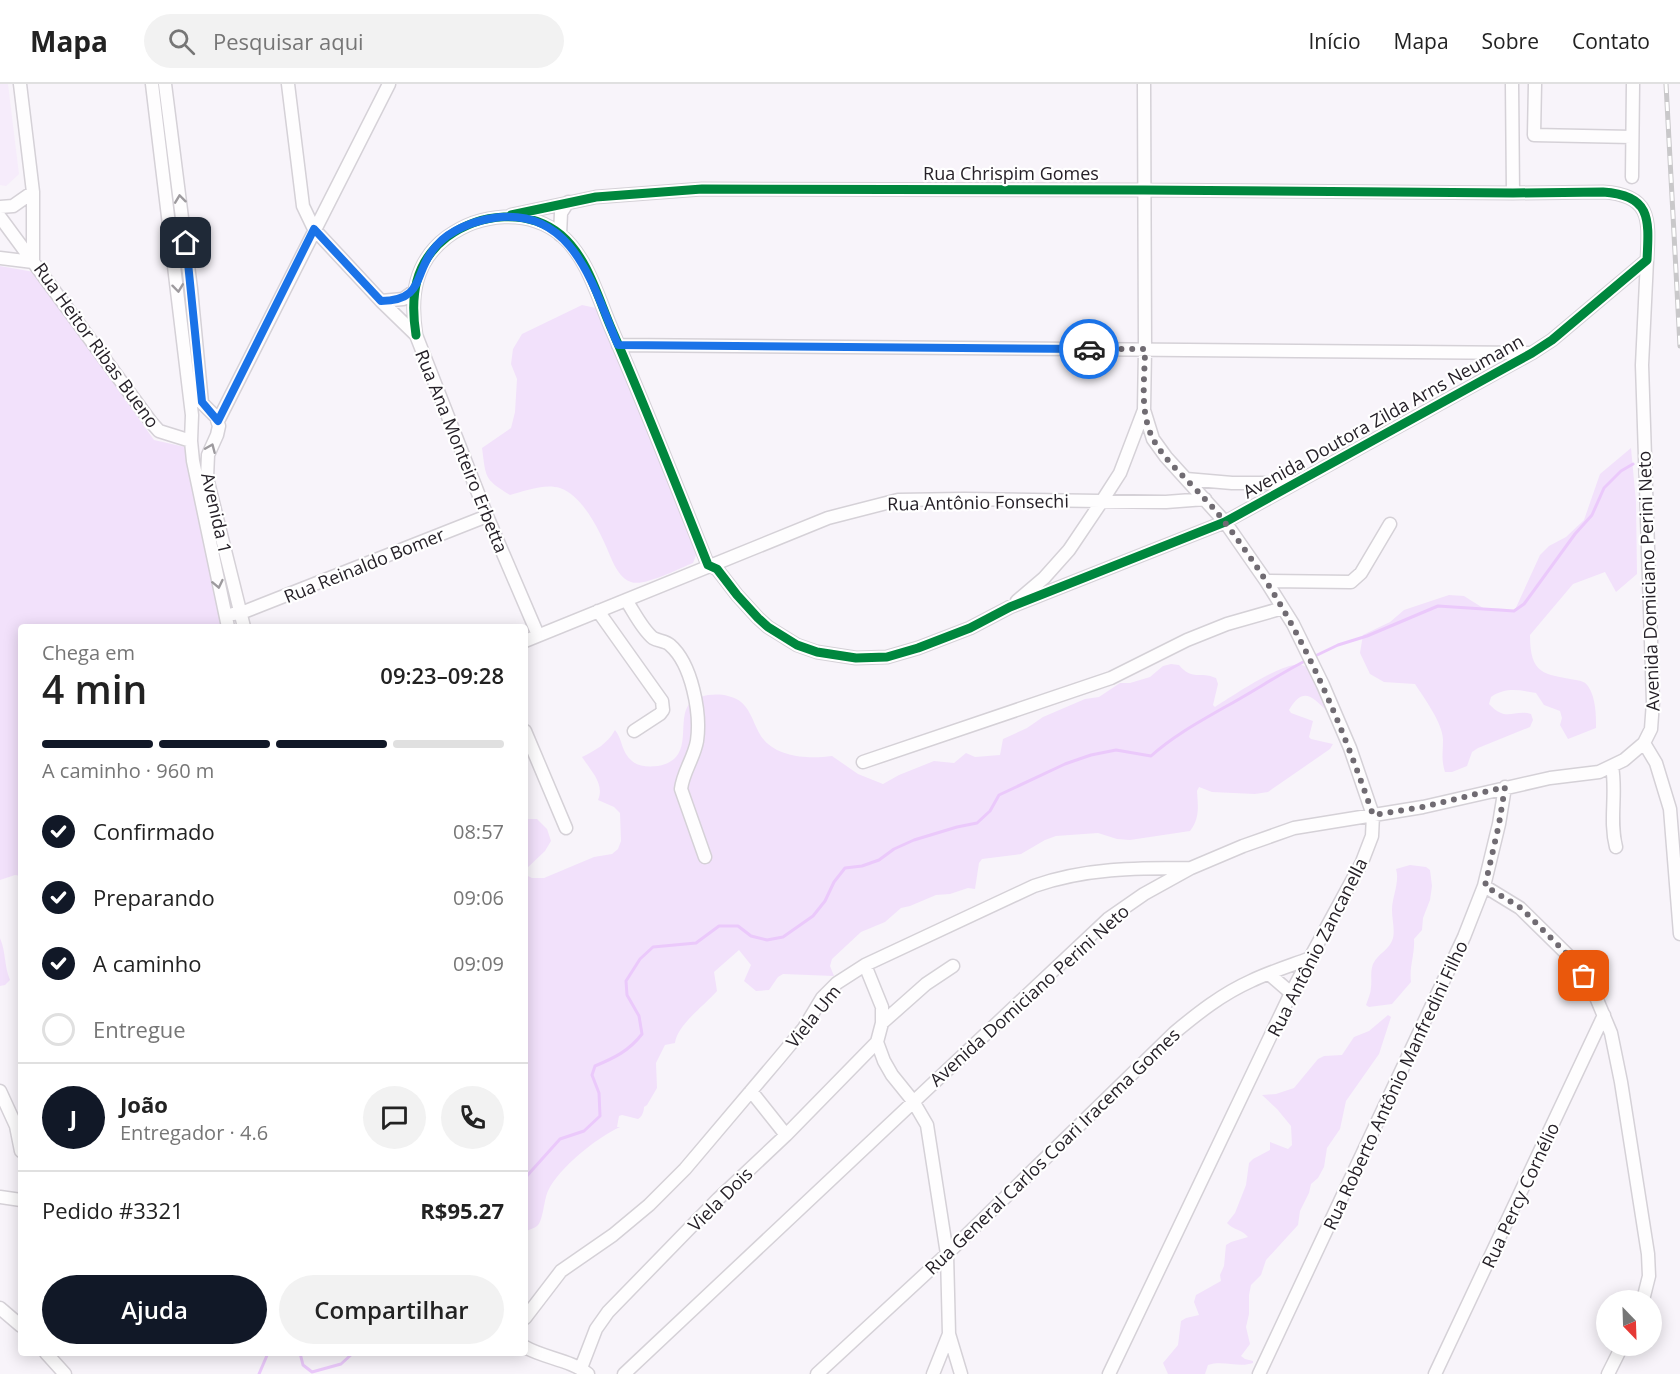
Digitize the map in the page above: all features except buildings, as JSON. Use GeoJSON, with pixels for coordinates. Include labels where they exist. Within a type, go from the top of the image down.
{"type":"FeatureCollection","features":[{"type":"Feature","properties":{"kind":"street","name":"Rua Heitor Ribas Bueno"},"geometry":{"type":"LineString","coordinates":[[20,84],[33,192],[33,262],[151,422],[159,431],[191,441]]}},
{"type":"Feature","properties":{"kind":"street","name":"Avenida 1"},"geometry":{"type":"LineString","coordinates":[[152,84],[193,422],[191,441],[195,476],[226,621]]}},
{"type":"Feature","properties":{"kind":"street"},"geometry":{"type":"LineString","coordinates":[[165,84],[191,289],[202,402],[215,417]]}},
{"type":"Feature","properties":{"kind":"street"},"geometry":{"type":"LineString","coordinates":[[288,84],[303,206],[314,229]]}},
{"type":"Feature","properties":{"kind":"street","name":"Avenida 1"},"geometry":{"type":"LineString","coordinates":[[243,624],[207,478],[208,455],[217,435],[215,417],[389,84]]}},
{"type":"Feature","properties":{"kind":"street"},"geometry":{"type":"LineString","coordinates":[[1010,607],[1050,571],[1069,550],[1120,473],[1144,410],[1144,84]]}},
{"type":"Feature","properties":{"kind":"street"},"geometry":{"type":"LineString","coordinates":[[1512,84],[1513,193],[1603,192],[1617,193],[1631,198],[1642,207],[1647,218],[1649,227],[1647,260]]}},
{"type":"Feature","properties":{"kind":"street"},"geometry":{"type":"LineString","coordinates":[[1535,84],[1534,135],[1632,137]]}},
{"type":"Feature","properties":{"kind":"street"},"geometry":{"type":"LineString","coordinates":[[1632,177],[1633,84]]}},
{"type":"Feature","properties":{"kind":"street","name":"Rua Chrispim Gomes"},"geometry":{"type":"LineString","coordinates":[[416,335],[412,310],[413,292],[425,261],[437,244],[457,230],[485,219],[596,197],[702,189],[1513,193]]}},
{"type":"Feature","properties":{"kind":"street"},"geometry":{"type":"LineString","coordinates":[[0,207],[13,206],[33,192]]}},
{"type":"Feature","properties":{"kind":"street"},"geometry":{"type":"LineString","coordinates":[[568,202],[561,213],[560,235],[579,256],[708,565]]}},
{"type":"Feature","properties":{"kind":"street","name":"Rua Chrispim Gomes"},"geometry":{"type":"LineString","coordinates":[[511,215],[543,224],[560,235]]}},
{"type":"Feature","properties":{"kind":"street"},"geometry":{"type":"LineString","coordinates":[[0,217],[33,262]]}},
{"type":"Feature","properties":{"kind":"street","name":"Rua Ana Monteiro Erbetta"},"geometry":{"type":"LineString","coordinates":[[314,229],[416,335],[487,516],[538,635]]}},
{"type":"Feature","properties":{"kind":"street"},"geometry":{"type":"LineString","coordinates":[[0,258],[33,262]]}},
{"type":"Feature","properties":{"kind":"street","name":"Avenida Doutora Zilda Arns Neumann"},"geometry":{"type":"LineString","coordinates":[[708,565],[717,569],[736,595],[768,627],[797,645],[817,652],[846,656],[887,657],[918,648],[970,628],[1010,607],[1225,522],[1532,353],[1569,326],[1647,260]]}},
{"type":"Feature","properties":{"kind":"street","name":"Avenida Domiciano Perini Neto"},"geometry":{"type":"LineString","coordinates":[[624,1374],[1108,919],[1144,894],[1191,868],[1294,828],[1423,807],[1550,778],[1599,772],[1624,760],[1644,743],[1651,729],[1653,710],[1642,365],[1647,260]]}},
{"type":"Feature","properties":{"kind":"street"},"geometry":{"type":"LineString","coordinates":[[381,301],[403,299],[413,292]]}},
{"type":"Feature","properties":{"kind":"street"},"geometry":{"type":"LineString","coordinates":[[618,345],[1532,353]]}},
{"type":"Feature","properties":{"kind":"street"},"geometry":{"type":"LineString","coordinates":[[1484,353],[1493,374]]}},
{"type":"Feature","properties":{"kind":"street","name":"Rua Antônio Zancanella"},"geometry":{"type":"LineString","coordinates":[[1109,1374],[1291,993],[1362,862],[1372,836],[1373,815],[1350,748],[1304,646],[1283,608],[1225,522],[1153,439],[1144,410]]}},
{"type":"Feature","properties":{"kind":"street"},"geometry":{"type":"LineString","coordinates":[[193,422],[199,416],[215,417]]}},
{"type":"Feature","properties":{"kind":"street","name":"Avenida Doutora Zilda Arns Neumann"},"geometry":{"type":"LineString","coordinates":[[1186,479],[1232,483],[1298,483]]}},
{"type":"Feature","properties":{"kind":"street","name":"Rua Antônio Fonsechi"},"geometry":{"type":"LineString","coordinates":[[528,640],[828,518],[898,500],[1166,502],[1205,499]]}},
{"type":"Feature","properties":{"kind":"street","name":"Rua Reinaldo Bomer"},"geometry":{"type":"LineString","coordinates":[[226,621],[241,613],[487,516]]}},
{"type":"Feature","properties":{"kind":"street"},"geometry":{"type":"LineString","coordinates":[[1266,581],[1351,582],[1361,573],[1390,524]]}},
{"type":"Feature","properties":{"kind":"street"},"geometry":{"type":"LineString","coordinates":[[626,600],[654,639],[669,643],[680,656],[695,692],[698,709],[697,738],[681,789],[705,856]]}},
{"type":"Feature","properties":{"kind":"street"},"geometry":{"type":"LineString","coordinates":[[863,762],[1111,678],[1187,640],[1227,624],[1283,608]]}},
{"type":"Feature","properties":{"kind":"street"},"geometry":{"type":"LineString","coordinates":[[598,611],[662,701],[663,710],[660,714],[634,731]]}},
{"type":"Feature","properties":{"kind":"street"},"geometry":{"type":"LineString","coordinates":[[528,738],[566,828]]}},
{"type":"Feature","properties":{"kind":"street"},"geometry":{"type":"LineString","coordinates":[[1644,743],[1656,764],[1670,809],[1680,934]]}},
{"type":"Feature","properties":{"kind":"street"},"geometry":{"type":"LineString","coordinates":[[1612,766],[1615,791],[1612,828],[1616,847]]}},
{"type":"Feature","properties":{"kind":"street","name":"Rua Roberto Antônio Manfredini Filho"},"geometry":{"type":"LineString","coordinates":[[1259,1374],[1433,1007],[1485,886],[1505,787]]}},
{"type":"Feature","properties":{"kind":"street","name":"Viela Um"},"geometry":{"type":"LineString","coordinates":[[528,1314],[561,1270],[613,1234],[649,1205],[685,1169],[804,1028],[822,999],[837,983],[865,965],[1034,885],[1105,870],[1191,868]]}},
{"type":"Feature","properties":{"kind":"street"},"geometry":{"type":"LineString","coordinates":[[1485,886],[1521,908],[1575,962],[1593,990],[1604,1015],[1611,1034],[1621,1082],[1648,1254],[1649,1276],[1646,1290]]}},
{"type":"Feature","properties":{"kind":"street","name":"Rua General Carlos Coari Iracema Gomes"},"geometry":{"type":"LineString","coordinates":[[817,1374],[947,1254],[1174,1033],[1228,993],[1308,959]]}},
{"type":"Feature","properties":{"kind":"street"},"geometry":{"type":"LineString","coordinates":[[865,965],[882,1008],[882,1023],[877,1041],[892,1075],[913,1101],[927,1125],[947,1254],[950,1335],[961,1374]]}},
{"type":"Feature","properties":{"kind":"street"},"geometry":{"type":"LineString","coordinates":[[882,1023],[926,984],[953,966]]}},
{"type":"Feature","properties":{"kind":"street"},"geometry":{"type":"LineString","coordinates":[[1269,974],[1291,993]]}},
{"type":"Feature","properties":{"kind":"street","name":"Rua Percy Cornélio"},"geometry":{"type":"LineString","coordinates":[[1435,1374],[1604,1015]]}},
{"type":"Feature","properties":{"kind":"street","name":"Viela Dois"},"geometry":{"type":"LineString","coordinates":[[584,1371],[596,1329],[608,1312],[877,1041]]}},
{"type":"Feature","properties":{"kind":"street"},"geometry":{"type":"LineString","coordinates":[[0,1091],[16,1126],[18,1136]]}},
{"type":"Feature","properties":{"kind":"street"},"geometry":{"type":"LineString","coordinates":[[751,1091],[786,1135]]}},
{"type":"Feature","properties":{"kind":"street"},"geometry":{"type":"LineString","coordinates":[[0,1197],[18,1200]]}},
{"type":"Feature","properties":{"kind":"street"},"geometry":{"type":"LineString","coordinates":[[0,1308],[18,1323]]}},
{"type":"Feature","properties":{"kind":"street"},"geometry":{"type":"LineString","coordinates":[[933,1374],[950,1335]]}},
{"type":"Feature","properties":{"kind":"street"},"geometry":{"type":"LineString","coordinates":[[528,1349],[584,1371]]}},
{"type":"Feature","properties":{"kind":"street"},"geometry":{"type":"LineString","coordinates":[[49,1356],[65,1374]]}},
{"type":"Feature","properties":{"kind":"street"},"geometry":{"type":"LineString","coordinates":[[1608,1374],[1617,1356]]}},
{"type":"Feature","properties":{"kind":"shaded area"},"geometry":{"type":"Polygon","coordinates":[[[0,84],[8,84],[19,174],[6,186],[0,185],[0,84]]]}},
{"type":"Feature","properties":{"kind":"shaded area"},"geometry":{"type":"Polygon","coordinates":[[[0,266],[34,272],[154,440],[185,447],[221,624],[18,624],[18,876],[0,880],[0,266]]]}},
{"type":"Feature","properties":{"kind":"shaded area"},"geometry":{"type":"Polygon","coordinates":[[[582,305],[596,308],[602,315],[697,553],[693,563],[644,582],[631,582],[621,575],[592,518],[569,493],[560,488],[548,486],[510,495],[495,485],[486,472],[482,448],[511,428],[515,412],[517,379],[511,364],[513,349],[522,334],[582,305]]]}},
{"type":"Feature","properties":{"kind":"shaded area"},"geometry":{"type":"Polygon","coordinates":[[[1631,448],[1636,502],[1637,574],[1616,592],[1605,572],[1573,584],[1530,635],[1533,658],[1541,670],[1547,674],[1582,681],[1588,686],[1594,701],[1596,728],[1568,739],[1560,725],[1562,718],[1560,711],[1544,705],[1536,693],[1518,690],[1502,692],[1491,697],[1489,704],[1495,710],[1505,714],[1531,714],[1533,720],[1530,727],[1478,748],[1472,752],[1467,766],[1452,772],[1445,772],[1442,732],[1432,710],[1415,684],[1384,682],[1370,674],[1360,653],[1363,635],[1390,622],[1404,610],[1449,595],[1464,596],[1483,608],[1507,609],[1514,612],[1540,555],[1549,546],[1566,537],[1584,520],[1600,474],[1631,448]]]}},
{"type":"Feature","properties":{"kind":"shaded area"},"geometry":{"type":"Polygon","coordinates":[[[1179,665],[1188,673],[1216,678],[1218,684],[1213,705],[1215,707],[1283,668],[1302,665],[1312,672],[1322,692],[1328,712],[1308,696],[1299,698],[1289,710],[1291,713],[1313,721],[1309,737],[1333,744],[1330,749],[1268,792],[1255,794],[1212,792],[1199,787],[1197,817],[1190,831],[1130,840],[1117,839],[1098,833],[1056,836],[1021,854],[982,859],[979,863],[975,889],[968,888],[950,894],[936,895],[901,908],[885,922],[861,932],[832,959],[830,966],[834,976],[783,974],[769,990],[756,991],[744,981],[751,965],[739,950],[714,972],[717,991],[686,1022],[675,1043],[665,1045],[656,1063],[657,1088],[644,1107],[641,1117],[638,1119],[619,1116],[617,1127],[620,1127],[590,1146],[569,1164],[548,1191],[539,1224],[528,1231],[528,876],[544,878],[594,857],[612,854],[618,849],[621,841],[620,813],[614,807],[598,800],[600,788],[582,757],[601,746],[615,730],[626,754],[635,763],[644,766],[658,766],[671,761],[679,753],[686,710],[691,702],[707,695],[728,696],[747,708],[764,740],[778,751],[805,757],[832,756],[858,774],[883,784],[934,761],[954,763],[966,753],[975,757],[1000,755],[1003,739],[1027,728],[1043,717],[1085,699],[1099,697],[1120,683],[1130,683],[1150,677],[1163,666],[1179,665]]]}},
{"type":"Feature","properties":{"kind":"shaded area"},"geometry":{"type":"Polygon","coordinates":[[[528,819],[537,819],[547,829],[551,841],[545,851],[528,867],[528,819]]]}},
{"type":"Feature","properties":{"kind":"shaded area"},"geometry":{"type":"Polygon","coordinates":[[[1410,865],[1426,867],[1430,870],[1432,886],[1422,930],[1414,939],[1411,982],[1392,1004],[1369,1007],[1366,1005],[1373,964],[1393,938],[1392,905],[1397,879],[1396,869],[1410,865]]]}},
{"type":"Feature","properties":{"kind":"shaded area"},"geometry":{"type":"Polygon","coordinates":[[[0,938],[10,980],[0,986],[0,938]]]}},
{"type":"Feature","properties":{"kind":"shaded area"},"geometry":{"type":"Polygon","coordinates":[[[1388,1015],[1391,1017],[1379,1054],[1346,1101],[1340,1129],[1327,1148],[1324,1167],[1318,1178],[1311,1184],[1300,1211],[1298,1225],[1266,1260],[1261,1275],[1251,1285],[1246,1327],[1250,1344],[1241,1356],[1253,1363],[1208,1365],[1205,1374],[1168,1374],[1163,1363],[1178,1345],[1181,1321],[1199,1315],[1194,1302],[1196,1295],[1221,1281],[1220,1275],[1224,1266],[1226,1245],[1248,1237],[1227,1223],[1235,1213],[1246,1185],[1249,1163],[1270,1150],[1270,1142],[1288,1149],[1292,1145],[1291,1126],[1262,1095],[1276,1094],[1294,1088],[1318,1059],[1324,1056],[1342,1055],[1354,1037],[1369,1031],[1388,1015]]]}},
{"type":"Feature","properties":{"kind":"waterway"},"geometry":{"type":"LineString","coordinates":[[1313,657],[1438,606],[1514,611],[1524,604],[1575,534],[1592,515],[1604,488],[1621,471],[1633,464]]}},
{"type":"Feature","properties":{"kind":"waterway"},"geometry":{"type":"LineString","coordinates":[[528,1175],[560,1139],[584,1131],[600,1116],[599,1093],[592,1075],[595,1066],[621,1053],[642,1034],[639,1016],[627,995],[626,981],[640,959],[653,947],[696,943],[719,926],[738,926],[751,936],[767,940],[783,937],[813,916],[845,868],[862,866],[879,860],[894,849],[914,840],[977,823],[990,811],[999,795],[1065,764],[1116,750],[1151,756],[1187,730],[1307,660]]}},
{"type":"Feature","properties":{"kind":"waterway"},"geometry":{"type":"LineString","coordinates":[[259,1374],[267,1356]]}},
{"type":"Feature","properties":{"kind":"waterway"},"geometry":{"type":"LineString","coordinates":[[301,1356],[303,1365],[312,1372],[341,1364],[350,1356]]}},
{"type":"Feature","properties":{"kind":"railway"},"geometry":{"type":"LineString","coordinates":[[1666,84],[1680,346]]}},
{"type":"Feature","properties":{"kind":"cycle path"},"geometry":{"type":"LineString","coordinates":[[416,335],[414,294],[417,281],[427,258],[447,237],[474,223],[504,217],[519,217],[548,226],[570,244],[591,279],[708,565],[717,569],[737,595],[768,627],[797,645],[817,652],[856,658],[887,657],[970,628],[1010,607],[1225,522],[1552,340],[1647,260],[1648,246],[1647,222],[1639,204],[1631,198],[1603,192],[702,189],[596,197],[511,215]]}},
{"type":"Feature","properties":{"kind":"way so far"},"geometry":{"type":"LineString","coordinates":[[1089,349],[1145,349],[1144,410],[1153,439],[1166,457],[1225,522],[1293,624],[1350,748],[1373,815],[1423,807],[1505,787],[1485,886],[1521,908],[1575,962],[1584,976]]}},
{"type":"Feature","properties":{"kind":"route"},"geometry":{"type":"LineString","coordinates":[[186,243],[202,402],[218,421],[314,229],[381,301],[392,301],[403,299],[413,292],[425,261],[437,244],[457,230],[485,219],[511,215],[543,224],[574,248],[584,264],[618,345],[1089,349]]}}]}
